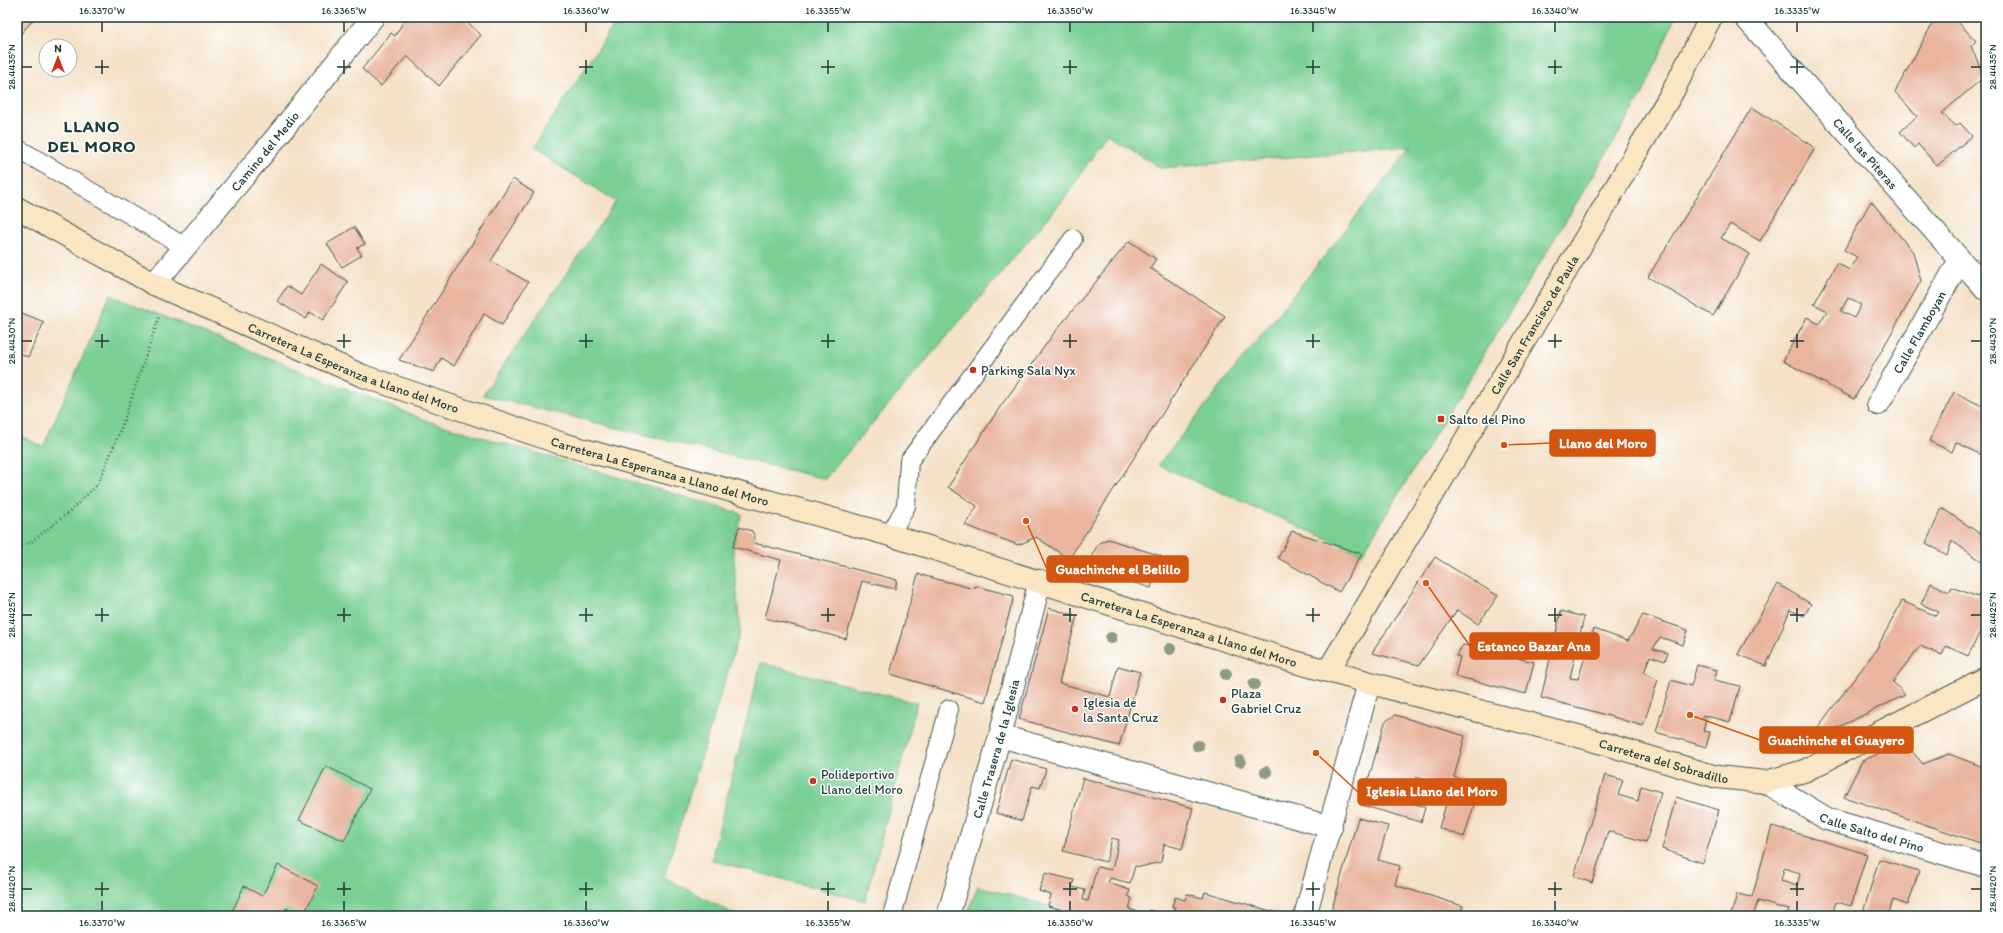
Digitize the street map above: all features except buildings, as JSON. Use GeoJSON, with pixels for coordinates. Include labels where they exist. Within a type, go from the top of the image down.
{"type":"FeatureCollection","features":[{"type":"Feature","properties":{"kind":"main road","name":"Calle San Francisco de Paula"},"geometry":{"type":"LineString","coordinates":[[1328,671],[1674,91],[1711,17]]}},
{"type":"Feature","properties":{"kind":"main road","name":"Carretera La Esperanza a Llano del Moro"},"geometry":{"type":"LineString","coordinates":[[17,208],[161,287],[363,376],[563,444],[890,535],[1040,581],[1255,651],[1328,671]]}},
{"type":"Feature","properties":{"kind":"main road","name":"Carretera del Sobradillo"},"geometry":{"type":"LineString","coordinates":[[1328,671],[1369,683],[1578,736],[1717,777],[1766,782],[1804,771],[1986,678]]}},
{"type":"Feature","properties":{"kind":"street","name":"Camino del Medio"},"geometry":{"type":"LineString","coordinates":[[161,287],[185,247],[275,139],[373,17]]}},
{"type":"Feature","properties":{"kind":"street","name":"Calle las Piteras"},"geometry":{"type":"LineString","coordinates":[[1745,17],[1986,289]]}},
{"type":"Feature","properties":{"kind":"street","name":"Calle Flamboyan"},"geometry":{"type":"LineString","coordinates":[[1878,404],[1960,260]]}},
{"type":"Feature","properties":{"kind":"street","name":"Calle Trasera de la Iglesia"},"geometry":{"type":"LineString","coordinates":[[948,916],[1000,736],[1040,581]]}},
{"type":"Feature","properties":{"kind":"street"},"geometry":{"type":"LineString","coordinates":[[1305,916],[1369,683]]}},
{"type":"Feature","properties":{"kind":"street"},"geometry":{"type":"LineString","coordinates":[[1000,736],[1330,827]]}},
{"type":"Feature","properties":{"kind":"street","name":"Calle Salto del Pino"},"geometry":{"type":"LineString","coordinates":[[1766,782],[1827,819],[1986,866]]}},
{"type":"Feature","properties":{"kind":"lane"},"geometry":{"type":"LineString","coordinates":[[17,148],[185,247]]}},
{"type":"Feature","properties":{"kind":"lane"},"geometry":{"type":"LineString","coordinates":[[890,535],[906,506],[909,461],[1073,239]]}},
{"type":"Feature","properties":{"kind":"lane"},"geometry":{"type":"LineString","coordinates":[[892,916],[949,709]]}},
{"type":"Feature","properties":{"kind":"path"},"geometry":{"type":"LineString","coordinates":[[17,547],[30,543],[68,513],[98,484],[122,426],[161,287]]}},
{"type":"Feature","properties":{"kind":"green space"},"geometry":{"type":"Polygon","coordinates":[[[619,17],[1675,17],[1643,94],[1362,554],[1158,465],[1411,147],[1161,168],[1107,134],[1065,198],[825,479],[483,395],[616,201],[532,149],[619,17]]]}},
{"type":"Feature","properties":{"kind":"green space"},"geometry":{"type":"Polygon","coordinates":[[[110,295],[428,421],[742,514],[733,547],[740,632],[664,877],[738,916],[17,916],[17,434],[43,447],[110,295]]]}},
{"type":"Feature","properties":{"kind":"green space","name":"Polideportivo Llano del Moro"},"geometry":{"type":"Polygon","coordinates":[[[761,663],[917,703],[865,901],[711,860],[761,663]]]}},
{"type":"Feature","properties":{"kind":"green space"},"geometry":{"type":"Polygon","coordinates":[[[978,886],[1085,916],[966,916],[978,886]]]}},
{"type":"Feature","properties":{"kind":"place","name":"Parking Sala Nyx"},"geometry":{"type":"Point","coordinates":[973,370]}},
{"type":"Feature","properties":{"kind":"place","name":"Salto del Pino"},"geometry":{"type":"Point","coordinates":[1441,419]}},
{"type":"Feature","properties":{"kind":"place","name":"Llano del Moro"},"geometry":{"type":"Point","coordinates":[1504,445]}},
{"type":"Feature","properties":{"kind":"place","name":"Guachinche el Belillo"},"geometry":{"type":"Point","coordinates":[1026,521]}},
{"type":"Feature","properties":{"kind":"place","name":"Estanco Bazar Ana"},"geometry":{"type":"Point","coordinates":[1426,583]}},
{"type":"Feature","properties":{"kind":"place","name":"Plaza Gabriel Cruz"},"geometry":{"type":"Point","coordinates":[1223,700]}},
{"type":"Feature","properties":{"kind":"place","name":"Iglesia de la Santa Cruz"},"geometry":{"type":"Point","coordinates":[1075,709]}},
{"type":"Feature","properties":{"kind":"place","name":"Guachinche el Guayero"},"geometry":{"type":"Point","coordinates":[1690,715]}},
{"type":"Feature","properties":{"kind":"place","name":"Iglesia Llano del Moro"},"geometry":{"type":"Point","coordinates":[1316,753]}},
{"type":"Feature","properties":{"kind":"place","name":"Polideportivo Llano del Moro"},"geometry":{"type":"Point","coordinates":[813,781]}},
{"type":"Feature","properties":{"kind":"district","name":"LLANO DEL MORO"},"geometry":{"type":"Point","coordinates":[92,136]}}]}
